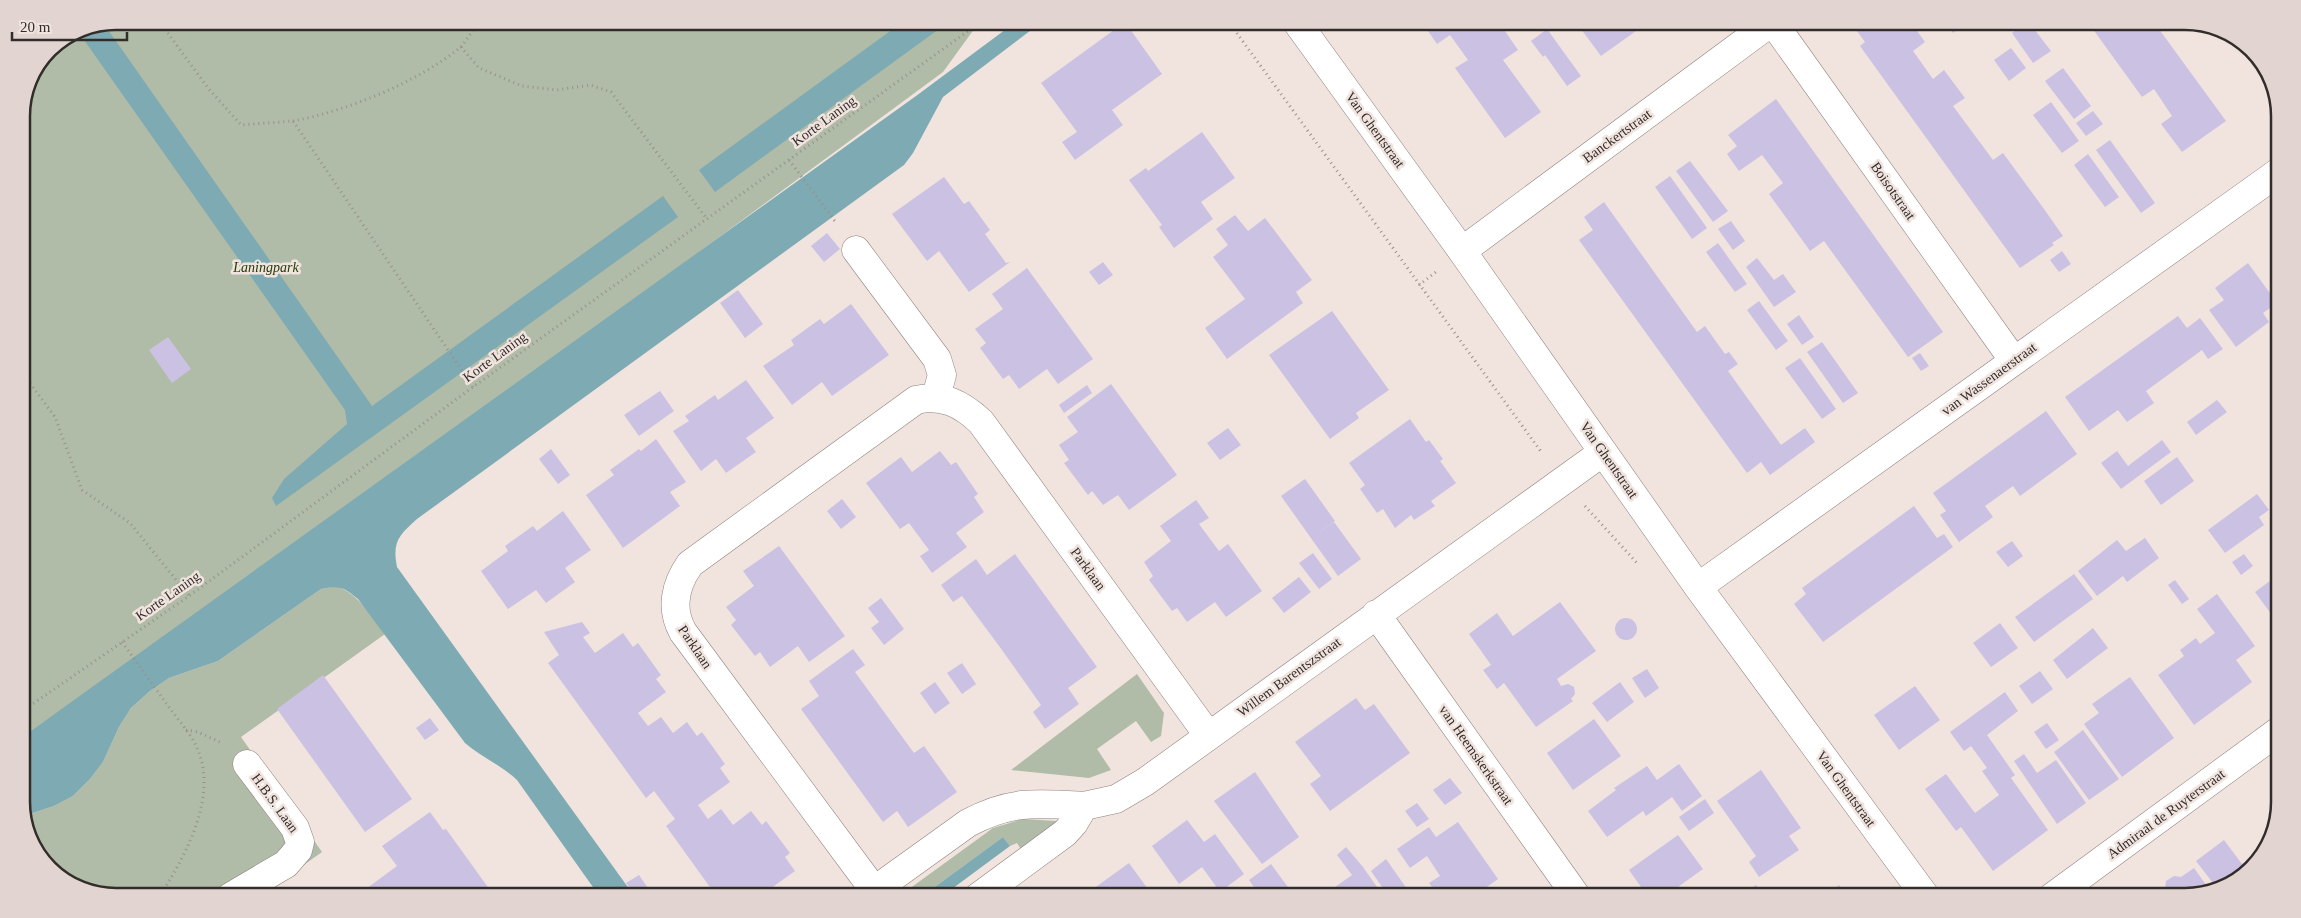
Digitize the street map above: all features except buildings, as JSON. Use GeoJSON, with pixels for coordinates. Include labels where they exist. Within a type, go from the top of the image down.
{"type":"FeatureCollection","features":[{"type":"Feature","properties":{"kind":"street","name":"Van Ghentstraat"},"geometry":{"type":"LineString","coordinates":[[1302,30],[1462,251],[1698,587],[1919,888]]}},
{"type":"Feature","properties":{"kind":"street","name":"Banckertstraat"},"geometry":{"type":"LineString","coordinates":[[1462,251],[1760,30]]}},
{"type":"Feature","properties":{"kind":"street","name":"Boisotstraat"},"geometry":{"type":"LineString","coordinates":[[1778,30],[2014,362]]}},
{"type":"Feature","properties":{"kind":"street","name":"van Wassenaerstraat"},"geometry":{"type":"LineString","coordinates":[[1698,587],[2271,177]]}},
{"type":"Feature","properties":{"kind":"street"},"geometry":{"type":"LineString","coordinates":[[849,240],[937,359],[942,374],[936,397]]}},
{"type":"Feature","properties":{"kind":"street","name":"Parklaan"},"geometry":{"type":"LineString","coordinates":[[866,888],[683,632],[678,624],[675,604],[680,580],[690,564],[697,558],[916,400],[936,397],[964,407],[981,422],[1208,735]]}},
{"type":"Feature","properties":{"kind":"street","name":"Willem Barentszstraat"},"geometry":{"type":"LineString","coordinates":[[1084,806],[1116,799],[1131,792],[1603,452]]}},
{"type":"Feature","properties":{"kind":"street","name":"van Heemskerkstraat"},"geometry":{"type":"LineString","coordinates":[[1376,614],[1570,888]]}},
{"type":"Feature","properties":{"kind":"street","name":"Admiraal de Ruyterstraat"},"geometry":{"type":"LineString","coordinates":[[2064,888],[2271,737]]}},
{"type":"Feature","properties":{"kind":"street","name":"H.B.S. Laan"},"geometry":{"type":"LineString","coordinates":[[245,888],[286,864],[298,850],[300,842],[295,828],[247,764]]}},
{"type":"Feature","properties":{"kind":"street","name":"Parklaan"},"geometry":{"type":"LineString","coordinates":[[877,888],[968,823],[984,814],[1019,804],[1084,806]]}},
{"type":"Feature","properties":{"kind":"street"},"geometry":{"type":"LineString","coordinates":[[990,888],[1065,833],[1074,824],[1084,806]]}},
{"type":"Feature","properties":{"kind":"path"},"geometry":{"type":"LineString","coordinates":[[166,30],[208,88],[241,125],[293,121],[325,115],[439,64],[460,47],[473,30]]}},
{"type":"Feature","properties":{"kind":"path","name":"Korte Laning"},"geometry":{"type":"LineString","coordinates":[[30,706],[189,596],[473,387],[970,30]]}},
{"type":"Feature","properties":{"kind":"path"},"geometry":{"type":"LineString","coordinates":[[460,47],[479,68],[522,86],[557,90],[590,85],[612,92],[707,219]]}},
{"type":"Feature","properties":{"kind":"path"},"geometry":{"type":"LineString","coordinates":[[293,121],[427,322],[473,387]]}},
{"type":"Feature","properties":{"kind":"path"},"geometry":{"type":"LineString","coordinates":[[789,160],[849,240]]}},
{"type":"Feature","properties":{"kind":"path"},"geometry":{"type":"LineString","coordinates":[[30,382],[55,417],[82,490],[130,523],[189,596]]}},
{"type":"Feature","properties":{"kind":"path"},"geometry":{"type":"LineString","coordinates":[[122,642],[197,748],[205,778],[196,823],[185,852],[164,888]]}},
{"type":"Feature","properties":{"kind":"green space","name":"Laningpark"},"geometry":{"type":"Polygon","coordinates":[[[116,30],[973,30],[943,72],[436,446],[30,732],[30,116],[32,99],[37,83],[44,68],[55,55],[68,44],[83,37],[99,32],[116,30]]]}},
{"type":"Feature","properties":{"kind":"green space"},"geometry":{"type":"Polygon","coordinates":[[[336,586],[351,594],[385,634],[241,737],[322,852],[271,888],[116,888],[99,886],[78,879],[55,863],[39,840],[31,814],[54,806],[73,796],[90,779],[103,762],[119,727],[131,708],[150,691],[169,678],[218,661],[321,589],[336,586]]]}},
{"type":"Feature","properties":{"kind":"green space"},"geometry":{"type":"Polygon","coordinates":[[[1137,674],[1164,713],[1161,736],[1151,742],[1136,721],[1097,749],[1111,770],[1089,778],[1011,770],[1137,674]]]}},
{"type":"Feature","properties":{"kind":"green space"},"geometry":{"type":"Polygon","coordinates":[[[1023,819],[1056,821],[1055,826],[1022,851],[1017,843],[1010,846],[1003,837],[933,888],[910,888],[993,828],[1023,819]]]}},
{"type":"Feature","properties":{"kind":"water"},"geometry":{"type":"Polygon","coordinates":[[[892,30],[938,30],[715,192],[699,170],[892,30]]]}},
{"type":"Feature","properties":{"kind":"water"},"geometry":{"type":"Polygon","coordinates":[[[1005,30],[1031,30],[943,97],[913,153],[904,165],[417,519],[401,535],[396,545],[397,567],[629,888],[594,888],[517,780],[465,743],[358,599],[349,592],[337,587],[321,589],[218,661],[169,678],[150,691],[131,708],[119,727],[103,762],[90,779],[73,796],[54,806],[31,814],[30,732],[916,96],[1005,30]]]}},
{"type":"Feature","properties":{"kind":"water"},"geometry":{"type":"Polygon","coordinates":[[[109,31],[372,406],[663,196],[678,217],[276,506],[272,498],[284,479],[347,424],[345,410],[82,37],[109,31]]]}},
{"type":"Feature","properties":{"kind":"water"},"geometry":{"type":"Polygon","coordinates":[[[1003,837],[1010,846],[953,888],[933,888],[1003,837]]]}}]}
